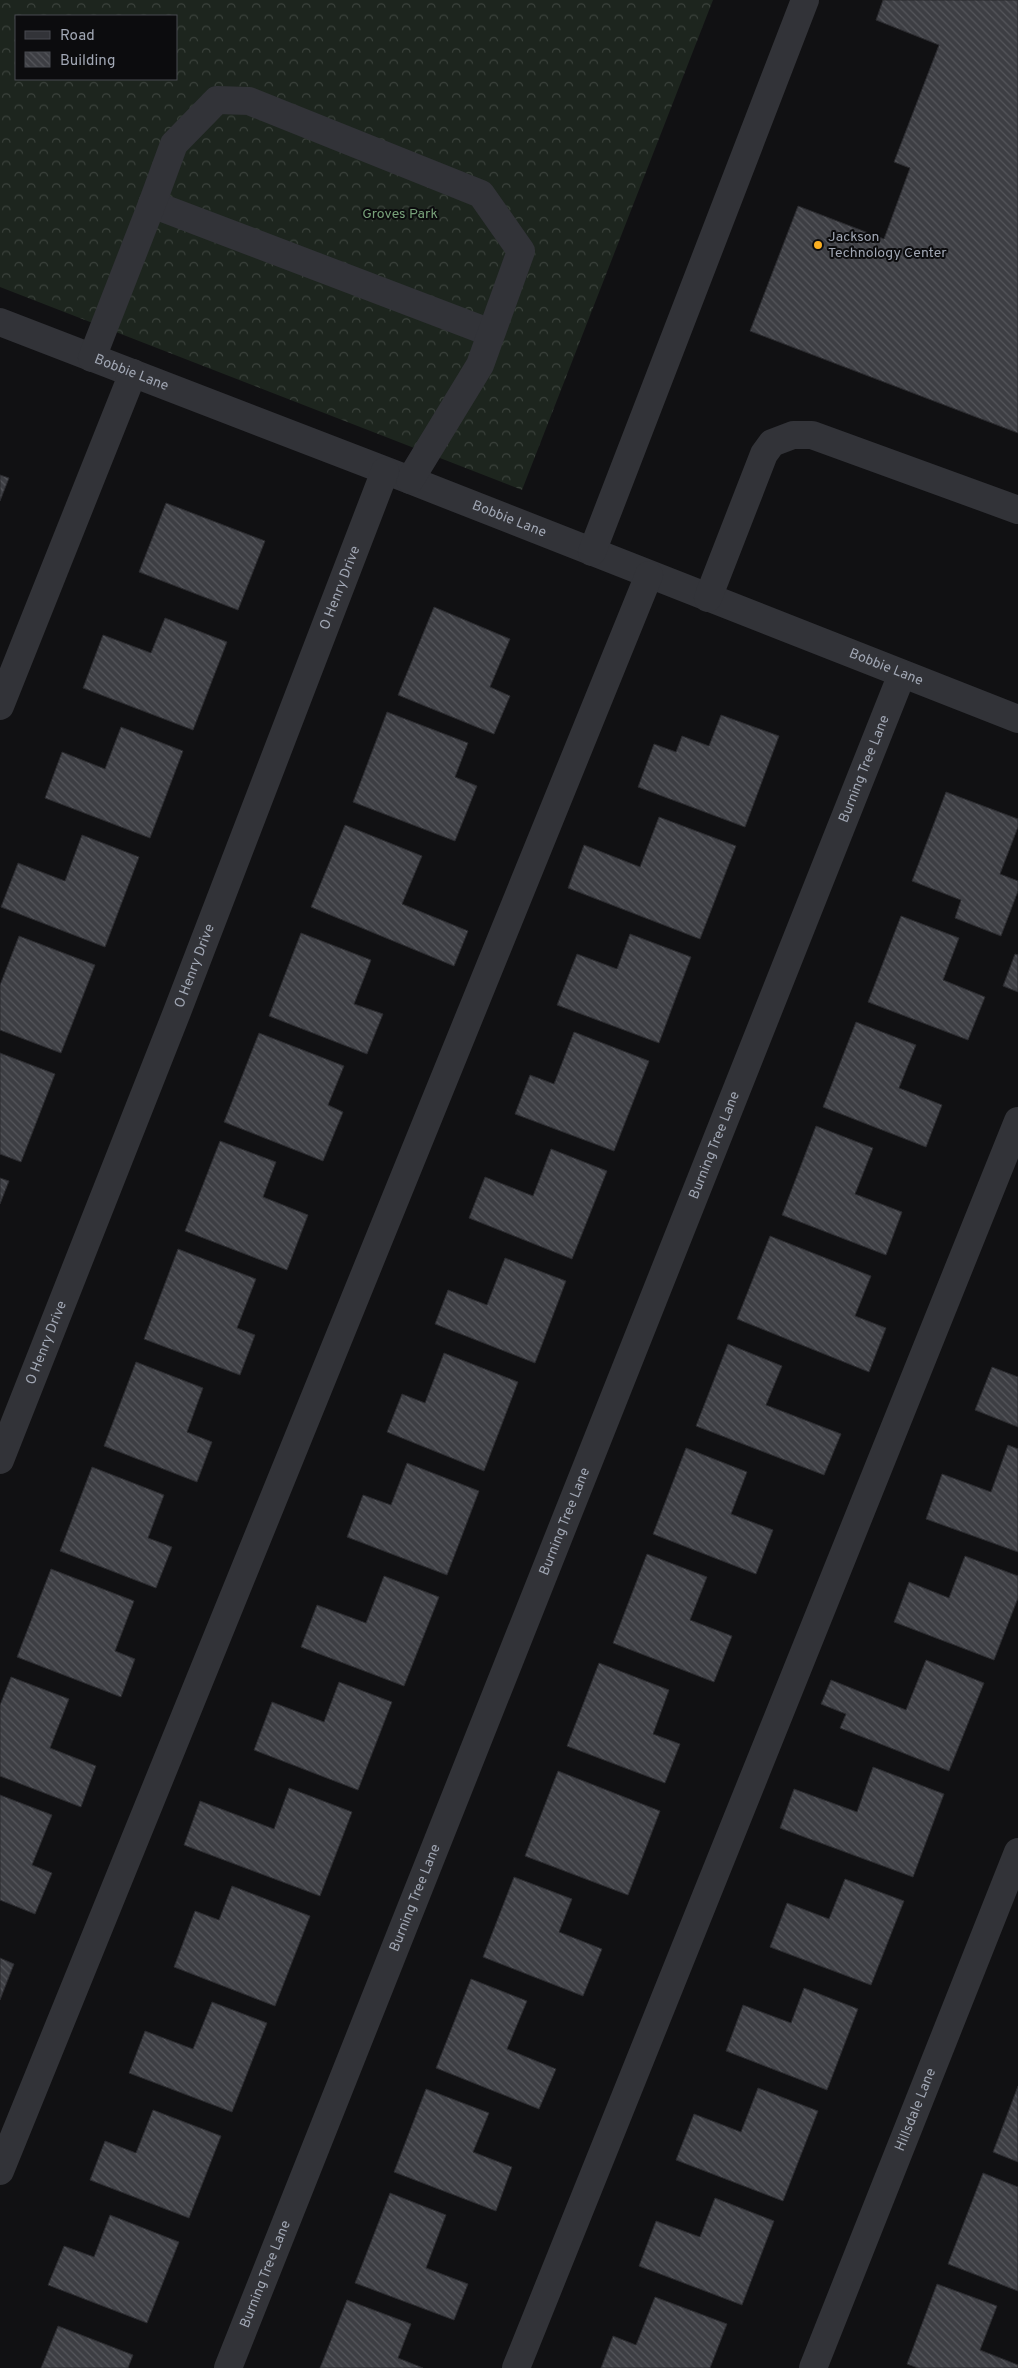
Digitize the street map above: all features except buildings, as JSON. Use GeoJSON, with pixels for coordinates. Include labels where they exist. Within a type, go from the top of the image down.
{"type":"FeatureCollection","features":[{"type":"Feature","properties":{"kind":"street"},"geometry":{"type":"LineString","coordinates":[[592,552],[805,0]]}},
{"type":"Feature","properties":{"kind":"street"},"geometry":{"type":"LineString","coordinates":[[92,358],[174,144],[217,100],[249,101],[481,194],[521,252],[480,365],[410,480]]}},
{"type":"Feature","properties":{"kind":"street"},"geometry":{"type":"LineString","coordinates":[[152,204],[491,333]]}},
{"type":"Feature","properties":{"kind":"street","name":"Bobbie Lane"},"geometry":{"type":"LineString","coordinates":[[0,322],[385,470],[1018,719]]}},
{"type":"Feature","properties":{"kind":"street"},"geometry":{"type":"LineString","coordinates":[[0,706],[133,373]]}},
{"type":"Feature","properties":{"kind":"street"},"geometry":{"type":"LineString","coordinates":[[708,598],[764,454],[772,443],[793,434],[812,435],[1018,510]]}},
{"type":"Feature","properties":{"kind":"street","name":"O Henry Drive"},"geometry":{"type":"LineString","coordinates":[[0,1460],[177,1012],[385,470]]}},
{"type":"Feature","properties":{"kind":"street"},"geometry":{"type":"LineString","coordinates":[[0,2171],[648,575]]}},
{"type":"Feature","properties":{"kind":"street","name":"Burning Tree Lane"},"geometry":{"type":"LineString","coordinates":[[228,2368],[902,674]]}},
{"type":"Feature","properties":{"kind":"street"},"geometry":{"type":"LineString","coordinates":[[516,2368],[1018,1121]]}},
{"type":"Feature","properties":{"kind":"street","name":"Hillsdale Lane"},"geometry":{"type":"LineString","coordinates":[[814,2368],[1018,1852]]}},
{"type":"Feature","properties":{"kind":"green space","name":"Groves Park"},"geometry":{"type":"Polygon","coordinates":[[[0,0],[713,0],[522,490],[0,287],[0,0]]]}},
{"type":"Feature","properties":{"kind":"place","name":"Jackson Technology Center"},"geometry":{"type":"Point","coordinates":[818,245]}}]}
